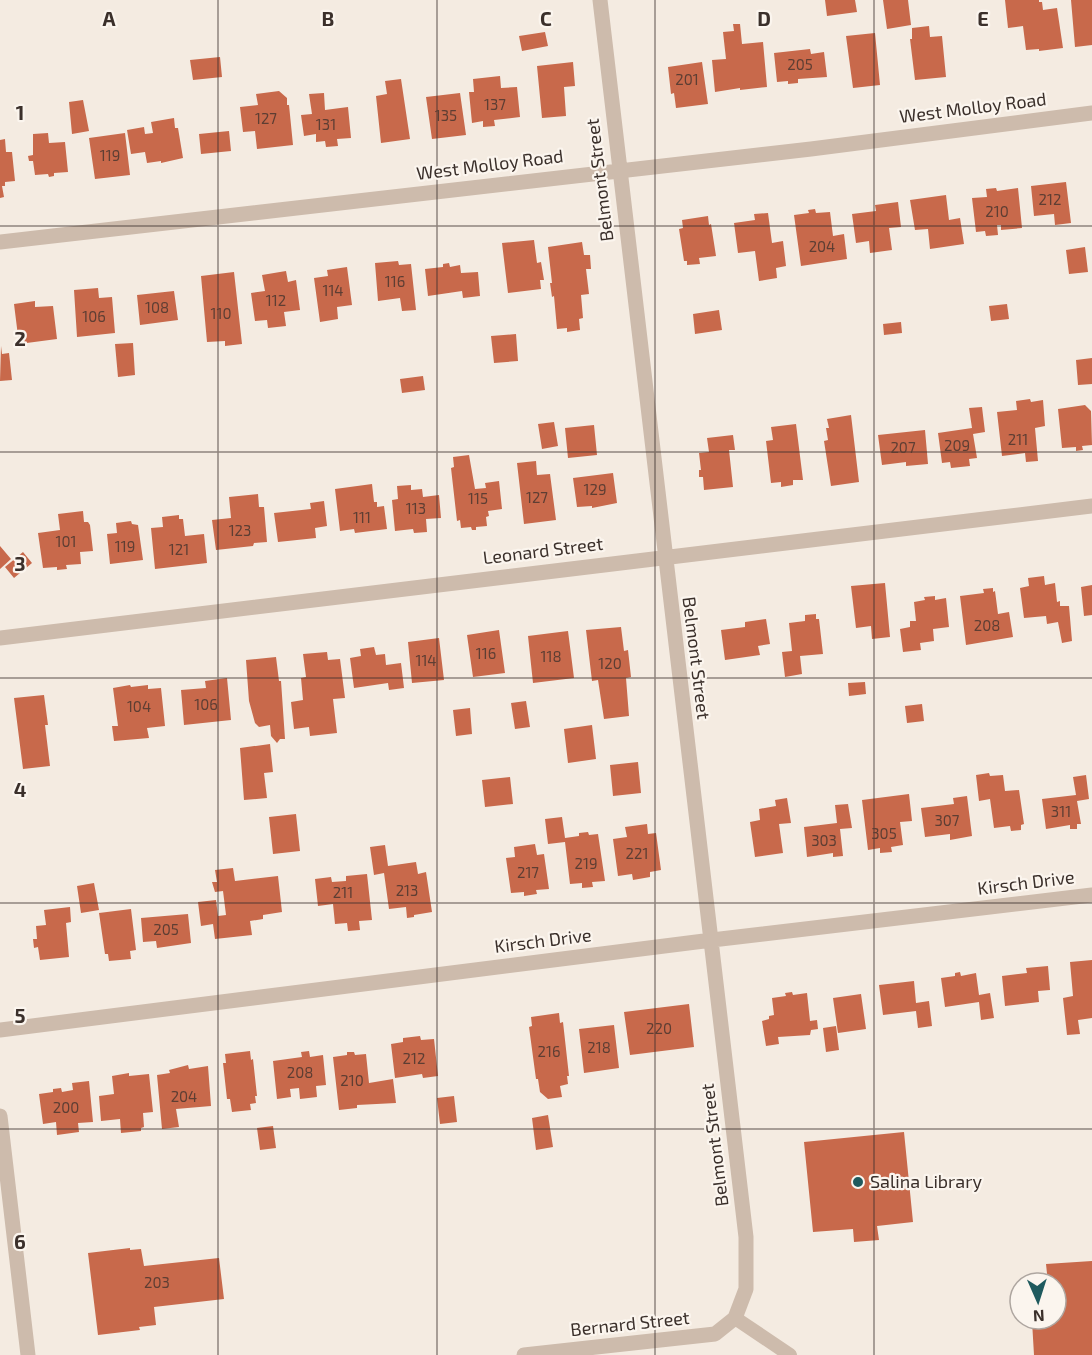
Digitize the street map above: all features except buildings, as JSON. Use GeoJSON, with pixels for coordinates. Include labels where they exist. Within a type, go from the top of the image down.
{"type":"FeatureCollection","features":[{"type":"Feature","properties":{"kind":"street","name":"Belmont Street"},"geometry":{"type":"LineString","coordinates":[[600,0],[746,1237],[746,1288],[735,1318]]}},
{"type":"Feature","properties":{"kind":"street","name":"West Molloy Road"},"geometry":{"type":"LineString","coordinates":[[0,242],[811,149],[1092,112]]}},
{"type":"Feature","properties":{"kind":"street","name":"Leonard Street"},"geometry":{"type":"LineString","coordinates":[[0,638],[1092,506]]}},
{"type":"Feature","properties":{"kind":"street","name":"Kirsch Drive"},"geometry":{"type":"LineString","coordinates":[[0,1030],[712,940],[1092,895]]}},
{"type":"Feature","properties":{"kind":"street"},"geometry":{"type":"LineString","coordinates":[[0,1116],[28,1355]]}},
{"type":"Feature","properties":{"kind":"street","name":"Bernard Street"},"geometry":{"type":"LineString","coordinates":[[524,1355],[715,1335],[735,1318]]}},
{"type":"Feature","properties":{"kind":"lane"},"geometry":{"type":"LineString","coordinates":[[735,1318],[790,1355]]}},
{"type":"Feature","properties":{"kind":"place","name":"Salina Library"},"geometry":{"type":"Point","coordinates":[858,1182]}}]}
